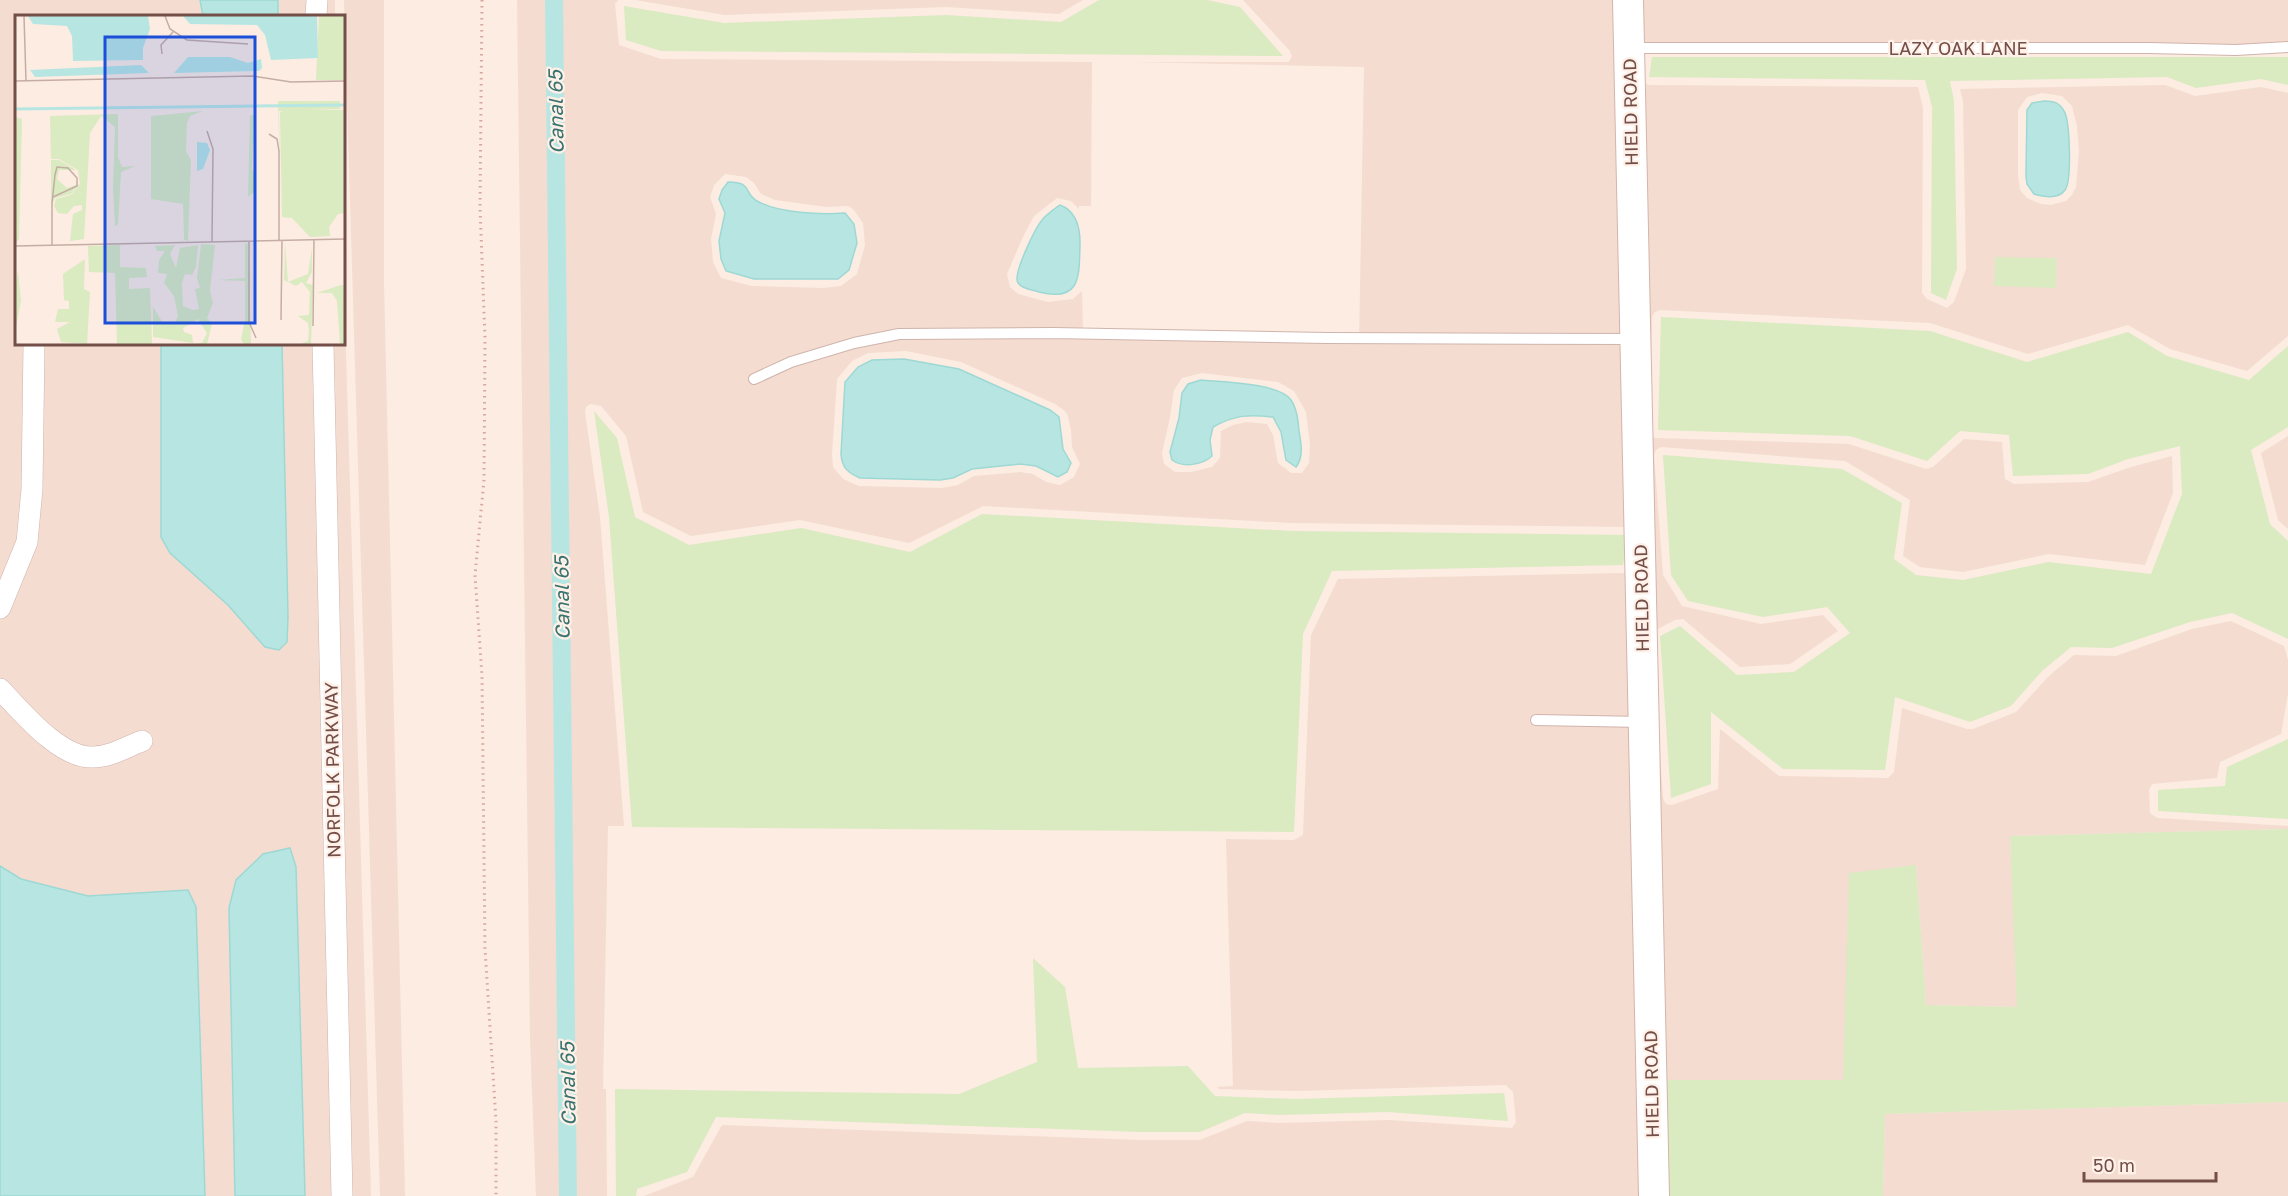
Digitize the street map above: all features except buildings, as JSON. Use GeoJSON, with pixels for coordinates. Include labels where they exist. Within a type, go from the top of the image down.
{"type":"FeatureCollection","features":[{"type":"Feature","properties":{"kind":"street"},"geometry":{"type":"LineString","coordinates":[[316,15],[317,0]]}},
{"type":"Feature","properties":{"kind":"street","name":"HIELD ROAD"},"geometry":{"type":"LineString","coordinates":[[1628,0],[1654,1196]]}},
{"type":"Feature","properties":{"kind":"street"},"geometry":{"type":"LineString","coordinates":[[0,608],[27,542],[32,489],[34,345]]}},
{"type":"Feature","properties":{"kind":"street","name":"NORFOLK PARKWAY"},"geometry":{"type":"LineString","coordinates":[[323,345],[342,1196]]}},
{"type":"Feature","properties":{"kind":"street"},"geometry":{"type":"LineString","coordinates":[[0,689],[67,752],[90,758],[108,755],[142,741]]}},
{"type":"Feature","properties":{"kind":"lane","name":"LAZY OAK LANE"},"geometry":{"type":"LineString","coordinates":[[1628,48],[2236,50],[2288,47]]}},
{"type":"Feature","properties":{"kind":"lane"},"geometry":{"type":"LineString","coordinates":[[754,379],[790,362],[854,343],[898,334],[1053,333],[1327,338],[1635,339]]}},
{"type":"Feature","properties":{"kind":"lane"},"geometry":{"type":"LineString","coordinates":[[1536,720],[1644,722]]}},
{"type":"Feature","properties":{"kind":"path"},"geometry":{"type":"LineString","coordinates":[[482,0],[480,207],[485,338],[484,480],[475,575],[482,676],[485,950],[496,1121],[496,1196]]}},
{"type":"Feature","properties":{"kind":"shaded area"},"geometry":{"type":"Polygon","coordinates":[[[0,0],[335,0],[335,15],[15,15],[15,345],[345,345],[345,320],[371,1196],[0,1196],[0,0]]]}},
{"type":"Feature","properties":{"kind":"shaded area"},"geometry":{"type":"Polygon","coordinates":[[[344,0],[384,0],[384,282],[405,1196],[380,1196],[344,0]]]}},
{"type":"Feature","properties":{"kind":"shaded area"},"geometry":{"type":"Polygon","coordinates":[[[517,0],[618,0],[615,4],[619,45],[661,59],[1092,62],[1091,206],[1079,206],[1079,209],[1071,201],[1057,198],[1034,216],[1007,274],[1010,287],[1018,294],[1048,302],[1073,299],[1082,291],[1083,329],[1359,342],[1364,67],[1135,62],[1289,62],[1292,56],[1290,51],[1243,0],[1617,0],[1629,527],[1292,523],[983,506],[909,543],[800,520],[691,536],[643,512],[626,436],[601,406],[590,404],[586,407],[600,517],[624,826],[608,826],[603,1089],[606,1089],[607,1196],[536,1196],[530,1039],[517,0]],[[725,174],[714,185],[710,197],[716,214],[711,239],[713,262],[721,278],[752,286],[823,288],[841,286],[857,274],[865,245],[863,223],[853,209],[848,206],[827,207],[775,200],[761,194],[754,183],[746,177],[725,174]],[[906,351],[868,353],[852,361],[837,379],[832,454],[833,467],[843,479],[859,486],[942,488],[958,485],[974,476],[1020,472],[1033,474],[1046,482],[1060,485],[1074,477],[1080,464],[1072,447],[1068,416],[1055,404],[961,362],[906,351]],[[1202,373],[1182,378],[1174,390],[1162,453],[1164,464],[1175,472],[1191,472],[1212,467],[1220,458],[1221,431],[1247,422],[1267,424],[1273,435],[1278,463],[1291,473],[1302,473],[1309,463],[1310,445],[1306,412],[1294,391],[1278,382],[1202,373]]]}},
{"type":"Feature","properties":{"kind":"shaded area"},"geometry":{"type":"Polygon","coordinates":[[[635,0],[1083,0],[1059,14],[946,7],[725,15],[635,0]]]}},
{"type":"Feature","properties":{"kind":"shaded area"},"geometry":{"type":"Polygon","coordinates":[[[1638,0],[2288,0],[2288,49],[1652,49],[1644,54],[1640,79],[1649,85],[1918,87],[1923,108],[1922,293],[1927,299],[1947,308],[1954,302],[1966,269],[1963,101],[1960,89],[2165,85],[2195,96],[2261,87],[2288,93],[2288,336],[2247,371],[2170,349],[2128,325],[2028,354],[1930,323],[1659,310],[1652,317],[1649,430],[1655,438],[1849,444],[1926,469],[1933,467],[1964,439],[2002,442],[2005,479],[2014,484],[2088,482],[2172,456],[2173,493],[2145,565],[2049,554],[1963,572],[1920,567],[1903,556],[1910,500],[1845,461],[1661,447],[1654,455],[1663,575],[1682,606],[1761,624],[1823,615],[1838,631],[1790,664],[1740,667],[1683,619],[1675,620],[1652,634],[1638,0]],[[2042,93],[2027,97],[2018,110],[2020,190],[2027,198],[2041,204],[2051,205],[2066,201],[2076,187],[2079,151],[2077,126],[2072,106],[2062,96],[2042,93]]]}},
{"type":"Feature","properties":{"kind":"shaded area"},"geometry":{"type":"Polygon","coordinates":[[[2288,436],[2288,529],[2278,520],[2261,453],[2288,436]]]}},
{"type":"Feature","properties":{"kind":"shaded area"},"geometry":{"type":"Polygon","coordinates":[[[1630,571],[1644,1196],[644,1196],[693,1177],[722,1125],[1139,1140],[1200,1140],[1247,1121],[1280,1123],[1388,1120],[1512,1128],[1516,1122],[1513,1092],[1506,1085],[1295,1091],[1219,1089],[1217,1087],[1233,1086],[1226,839],[1294,840],[1303,835],[1311,635],[1338,579],[1624,573],[1630,571]]]}},
{"type":"Feature","properties":{"kind":"shaded area"},"geometry":{"type":"Polygon","coordinates":[[[2231,621],[2284,646],[2288,660],[2288,694],[2281,734],[2220,762],[2217,778],[2152,784],[2149,790],[2150,813],[2157,818],[2288,826],[2288,829],[2010,836],[2018,1007],[1926,1005],[1916,865],[1843,1080],[1662,1080],[1652,648],[1663,798],[1666,804],[1672,805],[1718,789],[1720,729],[1779,776],[1888,778],[1894,772],[1902,708],[1973,729],[2016,712],[2049,676],[2074,655],[2116,656],[2192,629],[2231,621]]]}},
{"type":"Feature","properties":{"kind":"shaded area"},"geometry":{"type":"Polygon","coordinates":[[[2288,1102],[2288,1196],[1883,1196],[1885,1114],[2288,1102]]]}},
{"type":"Feature","properties":{"kind":"green space"},"geometry":{"type":"Polygon","coordinates":[[[1099,0],[1207,0],[1240,7],[1283,56],[661,51],[626,40],[624,6],[724,23],[946,15],[1061,22],[1099,0]]]}},
{"type":"Feature","properties":{"kind":"green space"},"geometry":{"type":"Polygon","coordinates":[[[1652,57],[2288,57],[2288,85],[2261,79],[2196,88],[2167,77],[1950,81],[1954,101],[1957,269],[1946,300],[1931,293],[1932,107],[1925,80],[1649,77],[1652,57]]]}},
{"type":"Feature","properties":{"kind":"green space"},"geometry":{"type":"Polygon","coordinates":[[[1995,257],[2057,258],[2056,288],[1994,286],[1995,257]]]}},
{"type":"Feature","properties":{"kind":"green space"},"geometry":{"type":"Polygon","coordinates":[[[1661,317],[1930,331],[2027,362],[2128,332],[2167,356],[2249,380],[2288,346],[2288,427],[2251,450],[2270,524],[2288,541],[2288,639],[2232,613],[2190,622],[2112,648],[2071,647],[2042,671],[2011,706],[1970,722],[1895,697],[1885,770],[1783,769],[1711,712],[1711,784],[1671,798],[1660,636],[1680,626],[1737,675],[1794,672],[1850,633],[1827,607],[1763,617],[1688,601],[1671,575],[1663,455],[1842,469],[1902,503],[1894,559],[1916,575],[1963,580],[2048,562],[2151,574],[2182,494],[2180,446],[2128,459],[2088,474],[2013,476],[2009,435],[1960,431],[1927,461],[1850,436],[1658,430],[1661,317]]]}},
{"type":"Feature","properties":{"kind":"green space"},"geometry":{"type":"Polygon","coordinates":[[[594,411],[617,438],[635,517],[689,545],[801,528],[910,552],[982,514],[1292,531],[1628,535],[1623,565],[1332,571],[1303,634],[1294,832],[632,827],[609,517],[594,411]]]}},
{"type":"Feature","properties":{"kind":"green space"},"geometry":{"type":"Polygon","coordinates":[[[2288,739],[2288,819],[2158,811],[2158,790],[2225,786],[2227,767],[2288,739]]]}},
{"type":"Feature","properties":{"kind":"green space"},"geometry":{"type":"Polygon","coordinates":[[[2288,829],[2288,1102],[1885,1114],[1883,1196],[1664,1196],[1662,1080],[1843,1080],[1849,873],[1916,865],[1926,1005],[2017,1007],[2010,836],[2288,829]]]}},
{"type":"Feature","properties":{"kind":"green space"},"geometry":{"type":"Polygon","coordinates":[[[1033,958],[1065,987],[1078,1068],[1188,1066],[1215,1096],[1295,1099],[1504,1093],[1508,1121],[1388,1112],[1280,1115],[1245,1113],[1200,1132],[1140,1132],[716,1117],[687,1172],[637,1189],[636,1196],[616,1196],[615,1089],[959,1094],[1037,1062],[1033,958]]]}},
{"type":"Feature","properties":{"kind":"water"},"geometry":{"type":"Polygon","coordinates":[[[200,0],[278,0],[278,15],[203,15],[200,0]]]}},
{"type":"Feature","properties":{"kind":"water"},"geometry":{"type":"Polygon","coordinates":[[[2044,101],[2056,103],[2062,108],[2066,117],[2069,138],[2067,184],[2062,193],[2051,197],[2034,194],[2027,184],[2026,176],[2027,110],[2032,103],[2044,101]]]}},
{"type":"Feature","properties":{"kind":"water"},"geometry":{"type":"Polygon","coordinates":[[[728,182],[741,184],[757,201],[776,208],[824,214],[845,213],[854,224],[857,243],[849,270],[838,279],[754,279],[726,271],[721,259],[719,241],[725,213],[719,199],[728,182]]]}},
{"type":"Feature","properties":{"kind":"water"},"geometry":{"type":"Polygon","coordinates":[[[1060,205],[1073,215],[1079,231],[1079,266],[1075,284],[1071,290],[1053,294],[1025,288],[1018,283],[1017,278],[1025,252],[1042,220],[1060,205]]]}},
{"type":"Feature","properties":{"kind":"water"},"geometry":{"type":"Polygon","coordinates":[[[161,345],[282,345],[287,642],[279,650],[265,647],[228,605],[170,553],[161,537],[161,345]]]}},
{"type":"Feature","properties":{"kind":"water"},"geometry":{"type":"Polygon","coordinates":[[[904,359],[959,369],[1050,410],[1059,417],[1063,449],[1071,463],[1067,472],[1058,477],[1036,466],[1021,464],[972,469],[953,478],[940,480],[860,478],[852,474],[844,466],[841,454],[845,382],[858,367],[872,360],[904,359]]]}},
{"type":"Feature","properties":{"kind":"water"},"geometry":{"type":"Polygon","coordinates":[[[1201,380],[1263,387],[1285,394],[1295,407],[1297,415],[1301,454],[1296,467],[1286,460],[1281,432],[1273,417],[1256,416],[1242,416],[1213,427],[1210,440],[1212,456],[1208,459],[1187,465],[1172,460],[1170,452],[1179,418],[1182,393],[1188,384],[1201,380]]]}},
{"type":"Feature","properties":{"kind":"water"},"geometry":{"type":"Polygon","coordinates":[[[290,848],[296,867],[305,1196],[235,1196],[229,908],[236,880],[263,854],[290,848]]]}},
{"type":"Feature","properties":{"kind":"water"},"geometry":{"type":"Polygon","coordinates":[[[0,866],[21,879],[88,896],[188,890],[196,907],[205,1196],[0,1196],[0,866]]]}},
{"type":"Feature","properties":{"kind":"waterway","name":"Canal 65"},"geometry":{"type":"LineString","coordinates":[[554,0],[568,1196]]}}]}
